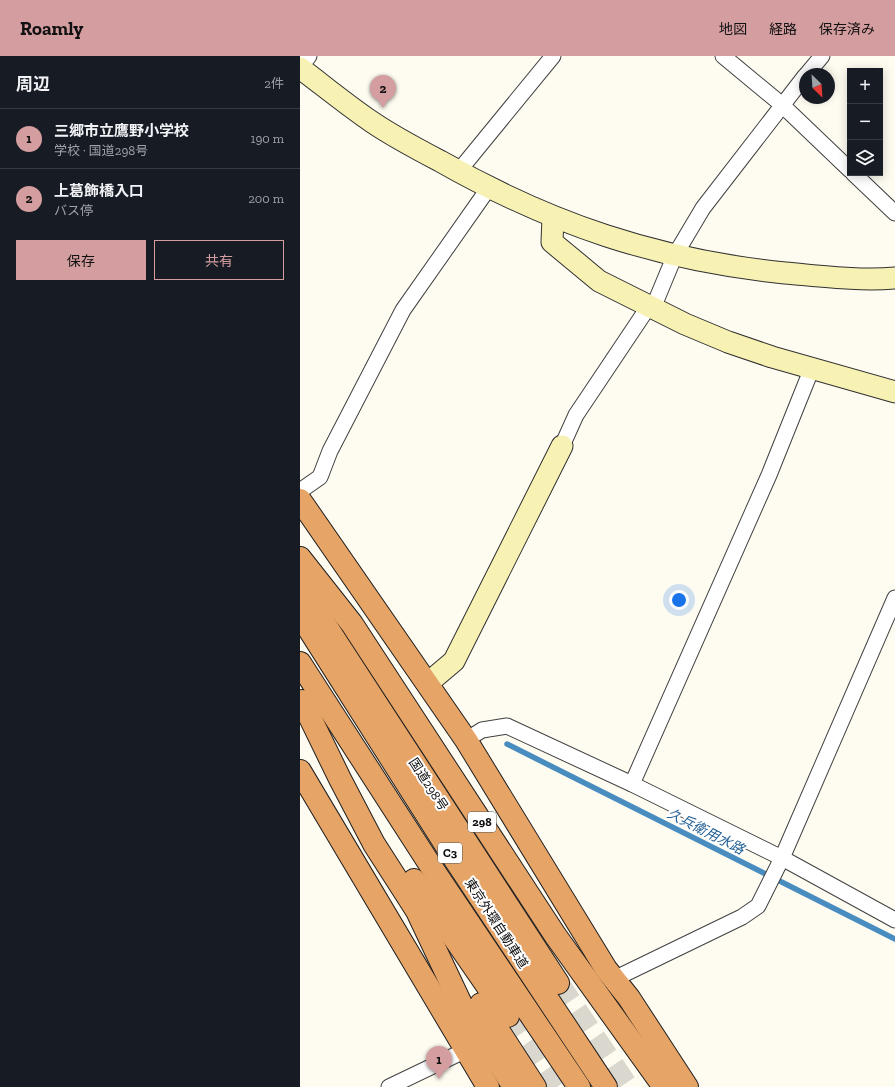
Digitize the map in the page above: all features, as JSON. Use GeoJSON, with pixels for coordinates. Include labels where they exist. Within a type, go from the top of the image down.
{"type":"FeatureCollection","features":[{"type":"Feature","properties":{"kind":"highway"},"geometry":{"type":"LineString","coordinates":[[300,500],[466,740],[606,969],[687,1087]]}},
{"type":"Feature","properties":{"kind":"highway","name":"298"},"geometry":{"type":"LineString","coordinates":[[300,558],[352,624],[555,935],[664,1087]]}},
{"type":"Feature","properties":{"kind":"highway","name":"国道298号"},"geometry":{"type":"LineString","coordinates":[[300,586],[558,983]]}},
{"type":"Feature","properties":{"kind":"highway","name":"東京外環自動車道"},"geometry":{"type":"LineString","coordinates":[[300,615],[456,860],[606,1087]]}},
{"type":"Feature","properties":{"kind":"highway","name":"東京外環自動車道"},"geometry":{"type":"LineString","coordinates":[[300,663],[436,874],[579,1087]]}},
{"type":"Feature","properties":{"kind":"highway"},"geometry":{"type":"LineString","coordinates":[[301,699],[374,844],[417,911],[506,1026]]}},
{"type":"Feature","properties":{"kind":"highway"},"geometry":{"type":"LineString","coordinates":[[301,699],[506,1026],[535,1087]]}},
{"type":"Feature","properties":{"kind":"highway"},"geometry":{"type":"LineString","coordinates":[[301,774],[464,1051],[488,1087]]}},
{"type":"Feature","properties":{"kind":"highway"},"geometry":{"type":"LineString","coordinates":[[417,911],[461,1004],[514,1087]]}},
{"type":"Feature","properties":{"kind":"highway"},"geometry":{"type":"LineString","coordinates":[[555,935],[602,1023],[646,1087]]}},
{"type":"Feature","properties":{"kind":"street"},"geometry":{"type":"LineString","coordinates":[[309,56],[300,68],[372,122],[488,188],[581,228],[625,242],[675,255],[757,270],[823,277],[895,278]]}},
{"type":"Feature","properties":{"kind":"street"},"geometry":{"type":"LineString","coordinates":[[458,172],[553,56]]}},
{"type":"Feature","properties":{"kind":"street"},"geometry":{"type":"LineString","coordinates":[[723,56],[782,104],[847,167]]}},
{"type":"Feature","properties":{"kind":"street"},"geometry":{"type":"LineString","coordinates":[[812,68],[822,56]]}},
{"type":"Feature","properties":{"kind":"street"},"geometry":{"type":"LineString","coordinates":[[428,683],[454,661],[562,446],[576,415],[651,307],[675,255],[703,208],[799,83]]}},
{"type":"Feature","properties":{"kind":"street"},"geometry":{"type":"LineString","coordinates":[[856,176],[895,213]]}},
{"type":"Feature","properties":{"kind":"street"},"geometry":{"type":"LineString","coordinates":[[300,491],[320,477],[330,450],[403,310],[488,188]]}},
{"type":"Feature","properties":{"kind":"street"},"geometry":{"type":"LineString","coordinates":[[553,217],[552,242],[600,281],[685,324],[728,342],[772,357],[895,392]]}},
{"type":"Feature","properties":{"kind":"street"},"geometry":{"type":"LineString","coordinates":[[632,784],[769,474],[812,368]]}},
{"type":"Feature","properties":{"kind":"street"},"geometry":{"type":"LineString","coordinates":[[614,979],[742,917],[758,906],[782,858],[895,598]]}},
{"type":"Feature","properties":{"kind":"street"},"geometry":{"type":"LineString","coordinates":[[466,740],[482,730],[507,726],[632,784],[782,858],[895,920]]}},
{"type":"Feature","properties":{"kind":"street"},"geometry":{"type":"LineString","coordinates":[[389,1087],[464,1051]]}},
{"type":"Feature","properties":{"kind":"waterway","name":"久兵衛用水路"},"geometry":{"type":"LineString","coordinates":[[507,744],[895,939]]}},
{"type":"Feature","properties":{"kind":"tunnel"},"geometry":{"type":"LineString","coordinates":[[558,983],[628,1087]]}},
{"type":"Feature","properties":{"kind":"tunnel"},"geometry":{"type":"LineString","coordinates":[[508,1016],[557,1087]]}},
{"type":"Feature","properties":{"kind":"place","name":"上葛飾橋入口"},"geometry":{"type":"Point","coordinates":[383,108]}},
{"type":"Feature","properties":{"kind":"place","name":"三郷市立鷹野小学校"},"geometry":{"type":"Point","coordinates":[439,1079]}}]}
